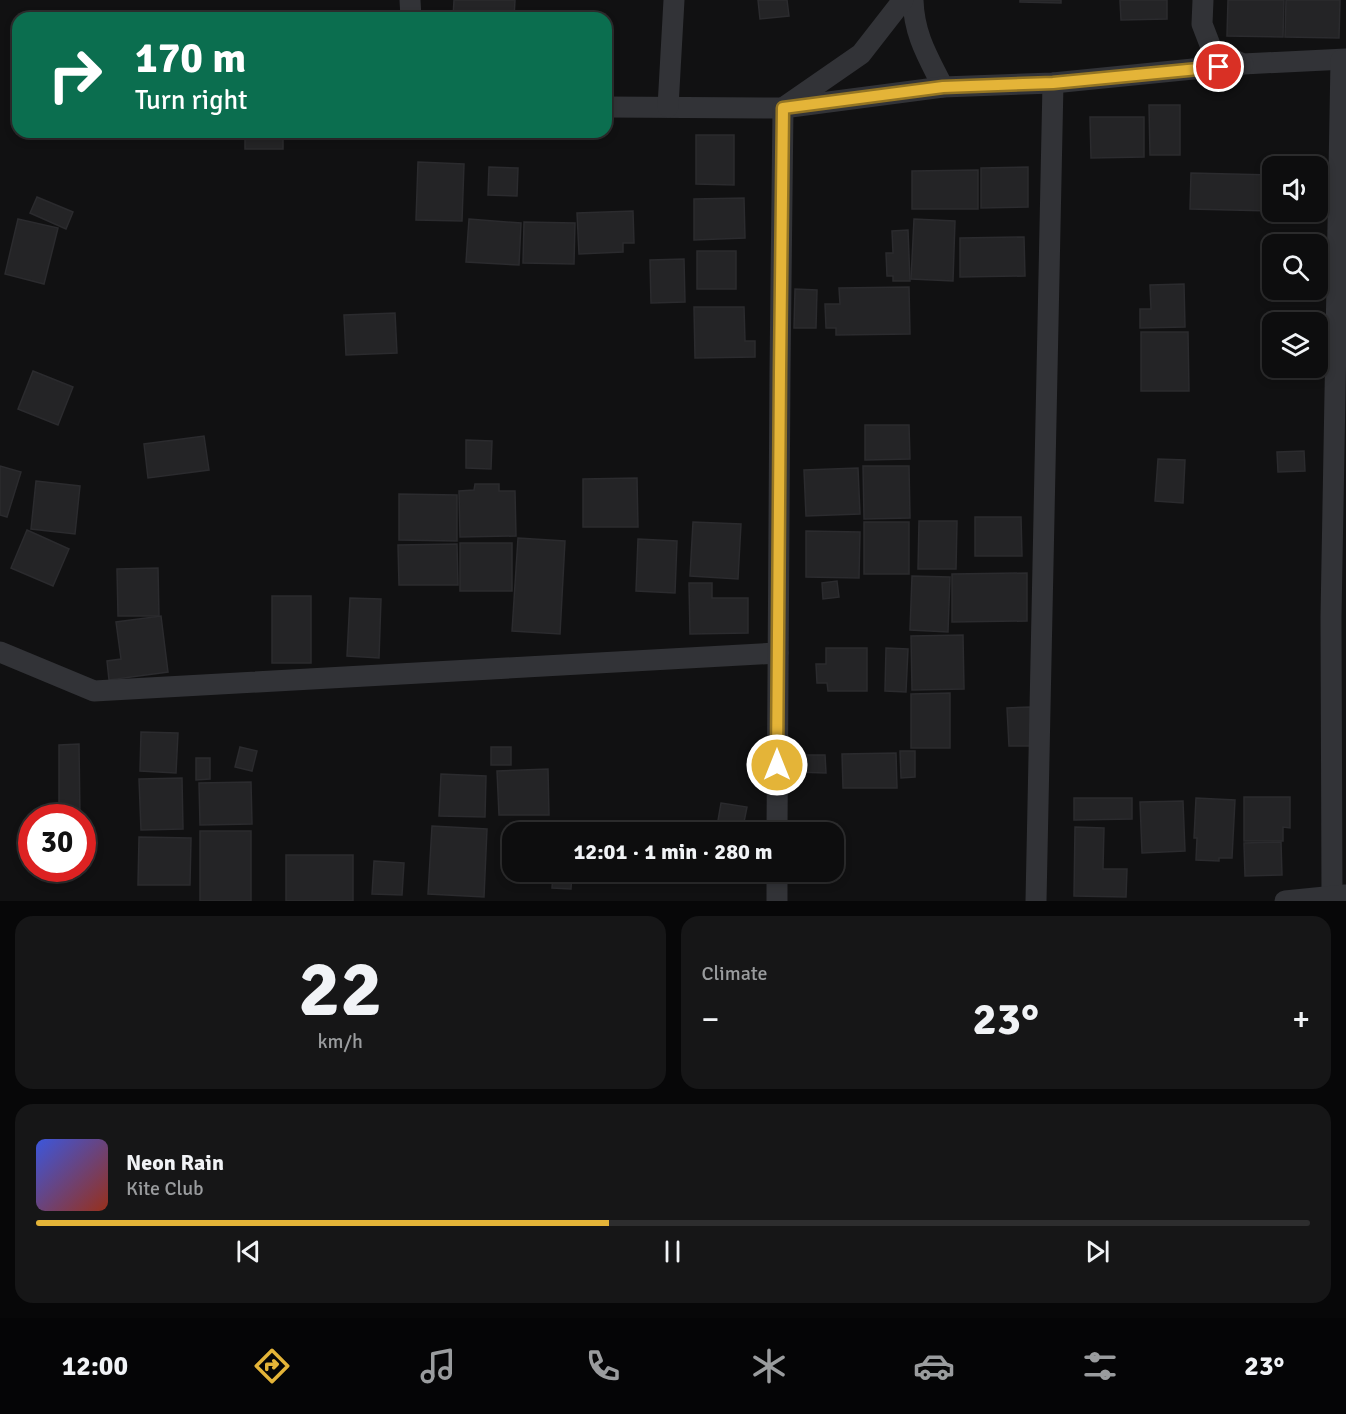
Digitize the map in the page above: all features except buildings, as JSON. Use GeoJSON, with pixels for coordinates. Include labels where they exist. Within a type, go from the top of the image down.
{"type":"FeatureCollection","features":[{"type":"Feature","properties":{"kind":"street"},"geometry":{"type":"LineString","coordinates":[[668,107],[674,0]]}},
{"type":"Feature","properties":{"kind":"street"},"geometry":{"type":"LineString","coordinates":[[783,108],[861,54],[903,0]]}},
{"type":"Feature","properties":{"kind":"street"},"geometry":{"type":"LineString","coordinates":[[913,0],[914,16],[921,43],[943,87]]}},
{"type":"Feature","properties":{"kind":"street"},"geometry":{"type":"LineString","coordinates":[[1203,0],[1202,24],[1212,50],[1243,64]]}},
{"type":"Feature","properties":{"kind":"street"},"geometry":{"type":"LineString","coordinates":[[612,108],[783,108],[943,87],[1053,83],[1243,64],[1343,60],[1339,896],[1285,901]]}},
{"type":"Feature","properties":{"kind":"street"},"geometry":{"type":"LineString","coordinates":[[1036,901],[1053,83]]}},
{"type":"Feature","properties":{"kind":"street"},"geometry":{"type":"LineString","coordinates":[[777,822],[783,108]]}},
{"type":"Feature","properties":{"kind":"street"},"geometry":{"type":"LineString","coordinates":[[0,652],[94,691],[778,653]]}},
{"type":"Feature","properties":{"kind":"street"},"geometry":{"type":"LineString","coordinates":[[777,882],[777,901]]}},
{"type":"Feature","properties":{"kind":"route"},"geometry":{"type":"LineString","coordinates":[[777,765],[783,108],[943,87],[1053,83],[1219,67]]}}]}
